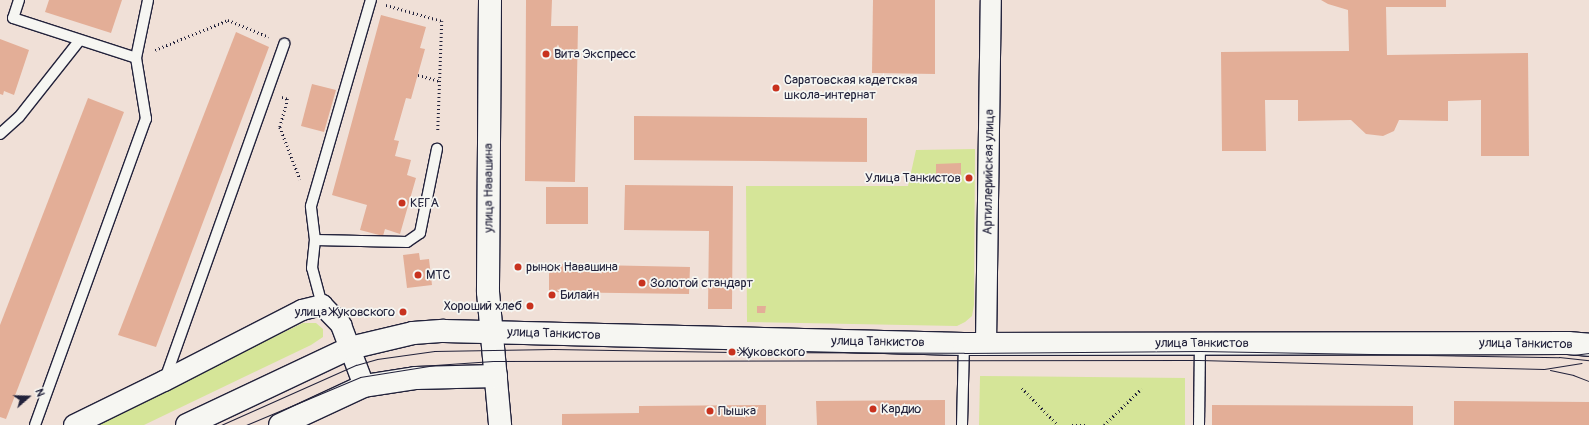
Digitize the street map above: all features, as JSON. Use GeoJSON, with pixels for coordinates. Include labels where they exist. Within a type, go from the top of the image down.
{"type":"FeatureCollection","features":[{"type":"Feature","properties":{"kind":"main road","name":"улица Навашина"},"geometry":{"type":"LineString","coordinates":[[490,0],[488,292],[496,376]]}},
{"type":"Feature","properties":{"kind":"main road","name":"улица Танкистов"},"geometry":{"type":"LineString","coordinates":[[187,425],[350,348],[413,333],[444,331],[964,344],[1200,343],[1589,345]]}},
{"type":"Feature","properties":{"kind":"main road"},"geometry":{"type":"LineString","coordinates":[[280,425],[364,386],[416,378],[496,376],[500,425]]}},
{"type":"Feature","properties":{"kind":"street","name":"Артиллерийская улица"},"geometry":{"type":"LineString","coordinates":[[986,344],[991,0]]}},
{"type":"Feature","properties":{"kind":"street"},"geometry":{"type":"LineString","coordinates":[[74,425],[164,381],[302,310],[322,305],[341,325],[364,386]]}},
{"type":"Feature","properties":{"kind":"lane"},"geometry":{"type":"LineString","coordinates":[[19,0],[13,18],[79,41],[136,58]]}},
{"type":"Feature","properties":{"kind":"lane"},"geometry":{"type":"LineString","coordinates":[[35,425],[146,119],[136,58],[148,0]]}},
{"type":"Feature","properties":{"kind":"lane"},"geometry":{"type":"LineString","coordinates":[[322,305],[312,268],[315,240],[311,206],[370,0]]}},
{"type":"Feature","properties":{"kind":"lane"},"geometry":{"type":"LineString","coordinates":[[0,134],[19,117],[79,41]]}},
{"type":"Feature","properties":{"kind":"lane"},"geometry":{"type":"LineString","coordinates":[[164,381],[284,44]]}},
{"type":"Feature","properties":{"kind":"lane"},"geometry":{"type":"LineString","coordinates":[[315,240],[407,242],[420,233],[437,149]]}},
{"type":"Feature","properties":{"kind":"lane"},"geometry":{"type":"LineString","coordinates":[[1199,425],[1200,343]]}},
{"type":"Feature","properties":{"kind":"lane"},"geometry":{"type":"LineString","coordinates":[[962,425],[964,344]]}},
{"type":"Feature","properties":{"kind":"path"},"geometry":{"type":"LineString","coordinates":[[370,0],[442,21],[437,149]]}},
{"type":"Feature","properties":{"kind":"path"},"geometry":{"type":"LineString","coordinates":[[136,58],[228,20],[284,44]]}},
{"type":"Feature","properties":{"kind":"path"},"geometry":{"type":"LineString","coordinates":[[418,75],[440,81]]}},
{"type":"Feature","properties":{"kind":"path"},"geometry":{"type":"LineString","coordinates":[[288,100],[280,127],[311,206]]}},
{"type":"Feature","properties":{"kind":"path"},"geometry":{"type":"LineString","coordinates":[[1022,388],[1058,425]]}},
{"type":"Feature","properties":{"kind":"path"},"geometry":{"type":"LineString","coordinates":[[1104,425],[1140,389]]}},
{"type":"Feature","properties":{"kind":"path"},"geometry":{"type":"LineString","coordinates":[[1072,425],[1088,425]]}},
{"type":"Feature","properties":{"kind":"green space"},"geometry":{"type":"Polygon","coordinates":[[[975,149],[974,305],[972,316],[965,322],[957,326],[747,322],[746,186],[908,186],[916,150],[975,149]]]}},
{"type":"Feature","properties":{"kind":"green space"},"geometry":{"type":"Polygon","coordinates":[[[303,323],[316,323],[323,329],[323,337],[311,345],[144,425],[91,425],[303,323]]]}},
{"type":"Feature","properties":{"kind":"green space"},"geometry":{"type":"Polygon","coordinates":[[[980,376],[1185,378],[1185,425],[979,425],[980,376]]]}},
{"type":"Feature","properties":{"kind":"building"},"geometry":{"type":"Polygon","coordinates":[[[49,0],[122,0],[111,33],[45,12],[49,0]]]}},
{"type":"Feature","properties":{"kind":"building"},"geometry":{"type":"Polygon","coordinates":[[[526,0],[552,0],[551,26],[578,26],[575,182],[525,181],[526,0]]]}},
{"type":"Feature","properties":{"kind":"building"},"geometry":{"type":"Polygon","coordinates":[[[873,0],[935,0],[935,74],[872,73],[873,0]]]}},
{"type":"Feature","properties":{"kind":"building"},"geometry":{"type":"Polygon","coordinates":[[[1321,0],[1446,0],[1446,7],[1386,7],[1387,55],[1528,53],[1529,156],[1481,156],[1481,100],[1448,101],[1448,121],[1399,120],[1394,131],[1383,136],[1366,134],[1351,120],[1298,121],[1298,100],[1265,100],[1266,151],[1222,151],[1221,52],[1349,51],[1348,10],[1328,4],[1321,0]]]}},
{"type":"Feature","properties":{"kind":"building"},"geometry":{"type":"Polygon","coordinates":[[[381,15],[426,27],[420,48],[425,49],[411,99],[406,98],[394,140],[399,141],[395,156],[411,160],[407,175],[416,178],[400,234],[385,229],[383,236],[360,230],[367,205],[332,195],[381,15]]]}},
{"type":"Feature","properties":{"kind":"building"},"geometry":{"type":"Polygon","coordinates":[[[236,32],[269,47],[156,347],[118,335],[236,32]]]}},
{"type":"Feature","properties":{"kind":"building"},"geometry":{"type":"Polygon","coordinates":[[[0,39],[29,50],[14,95],[4,91],[3,95],[0,94],[0,39]]]}},
{"type":"Feature","properties":{"kind":"building"},"geometry":{"type":"Polygon","coordinates":[[[312,84],[336,90],[324,132],[301,126],[312,84]]]}},
{"type":"Feature","properties":{"kind":"building"},"geometry":{"type":"Polygon","coordinates":[[[88,98],[124,112],[6,419],[0,417],[0,325],[88,98]]]}},
{"type":"Feature","properties":{"kind":"building"},"geometry":{"type":"Polygon","coordinates":[[[634,116],[867,118],[867,162],[634,160],[634,116]]]}},
{"type":"Feature","properties":{"kind":"building"},"geometry":{"type":"Polygon","coordinates":[[[961,163],[961,181],[936,182],[936,164],[961,163]]]}},
{"type":"Feature","properties":{"kind":"building"},"geometry":{"type":"Polygon","coordinates":[[[625,185],[733,186],[732,309],[708,309],[709,231],[624,230],[625,185]]]}},
{"type":"Feature","properties":{"kind":"building"},"geometry":{"type":"Polygon","coordinates":[[[546,187],[588,187],[588,224],[546,224],[546,187]]]}},
{"type":"Feature","properties":{"kind":"building"},"geometry":{"type":"Polygon","coordinates":[[[419,253],[420,260],[429,259],[432,285],[407,288],[403,255],[419,253]]]}},
{"type":"Feature","properties":{"kind":"building"},"geometry":{"type":"Polygon","coordinates":[[[549,264],[690,267],[689,294],[549,292],[549,264]]]}},
{"type":"Feature","properties":{"kind":"building"},"geometry":{"type":"Polygon","coordinates":[[[757,306],[766,306],[765,313],[757,313],[757,306]]]}},
{"type":"Feature","properties":{"kind":"building"},"geometry":{"type":"Polygon","coordinates":[[[945,400],[945,425],[817,425],[816,401],[945,400]]]}},
{"type":"Feature","properties":{"kind":"building"},"geometry":{"type":"Polygon","coordinates":[[[1454,401],[1589,402],[1589,425],[1454,425],[1454,401]]]}},
{"type":"Feature","properties":{"kind":"building"},"geometry":{"type":"Polygon","coordinates":[[[766,405],[766,425],[562,425],[562,414],[639,413],[639,406],[766,405]]]}},
{"type":"Feature","properties":{"kind":"building"},"geometry":{"type":"Polygon","coordinates":[[[1212,405],[1413,406],[1413,425],[1212,425],[1212,405]]]}},
{"type":"Feature","properties":{"kind":"tram line"},"geometry":{"type":"LineString","coordinates":[[221,425],[356,365],[377,359],[434,351],[553,349],[732,352],[964,353],[1200,351],[1559,357],[1589,360]]}},
{"type":"Feature","properties":{"kind":"tram line"},"geometry":{"type":"LineString","coordinates":[[1573,355],[1589,353]]}},
{"type":"Feature","properties":{"kind":"tram line"},"geometry":{"type":"LineString","coordinates":[[246,425],[360,377],[435,365],[493,361],[1199,360],[1544,369],[1582,363]]}},
{"type":"Feature","properties":{"kind":"tram line"},"geometry":{"type":"LineString","coordinates":[[1550,370],[1573,375],[1589,381]]}},
{"type":"Feature","properties":{"kind":"place","name":"Вита Экспресс"},"geometry":{"type":"Point","coordinates":[546,54]}},
{"type":"Feature","properties":{"kind":"place","name":"Саратовская кадетская школа-интернат"},"geometry":{"type":"Point","coordinates":[776,88]}},
{"type":"Feature","properties":{"kind":"place","name":"Улица Танкистов"},"geometry":{"type":"Point","coordinates":[969,178]}},
{"type":"Feature","properties":{"kind":"place","name":"КЕГА"},"geometry":{"type":"Point","coordinates":[402,203]}},
{"type":"Feature","properties":{"kind":"place","name":"рынок Навашина"},"geometry":{"type":"Point","coordinates":[518,267]}},
{"type":"Feature","properties":{"kind":"place","name":"МТС"},"geometry":{"type":"Point","coordinates":[418,275]}},
{"type":"Feature","properties":{"kind":"place","name":"Золотой стандарт"},"geometry":{"type":"Point","coordinates":[642,283]}},
{"type":"Feature","properties":{"kind":"place","name":"Билайн"},"geometry":{"type":"Point","coordinates":[552,295]}},
{"type":"Feature","properties":{"kind":"place","name":"Хороший хлеб"},"geometry":{"type":"Point","coordinates":[530,306]}},
{"type":"Feature","properties":{"kind":"place","name":"улица Жуковского"},"geometry":{"type":"Point","coordinates":[403,312]}},
{"type":"Feature","properties":{"kind":"place","name":"Жуковского"},"geometry":{"type":"Point","coordinates":[732,352]}},
{"type":"Feature","properties":{"kind":"place","name":"Кардио"},"geometry":{"type":"Point","coordinates":[873,409]}},
{"type":"Feature","properties":{"kind":"place","name":"Пышка"},"geometry":{"type":"Point","coordinates":[710,411]}}]}
